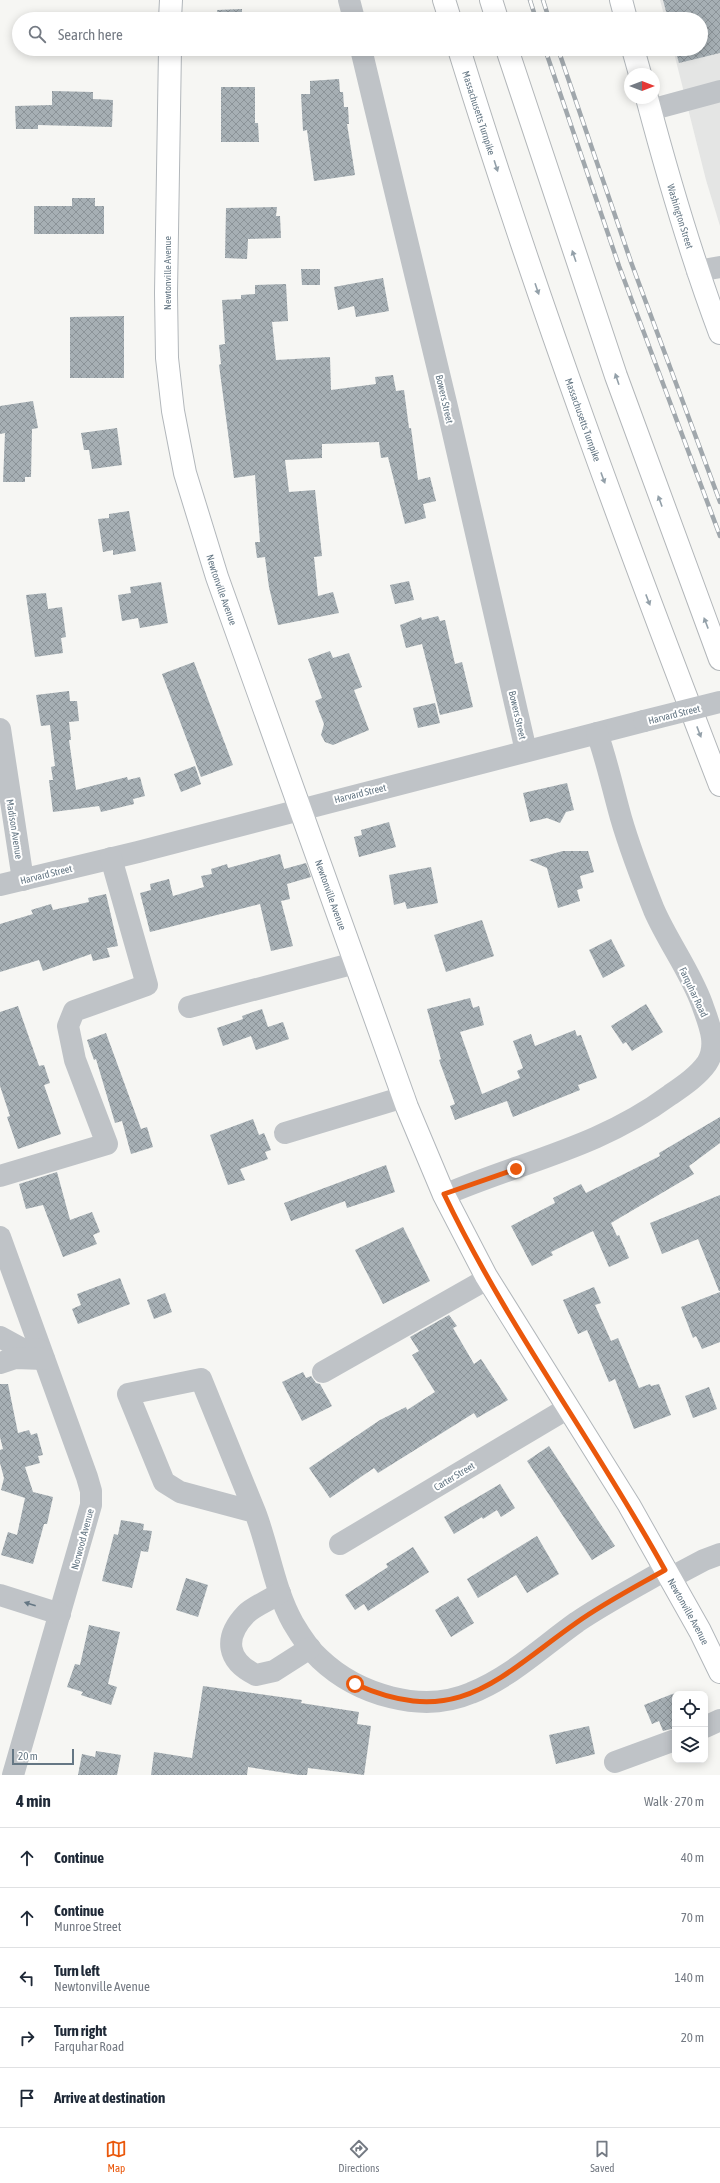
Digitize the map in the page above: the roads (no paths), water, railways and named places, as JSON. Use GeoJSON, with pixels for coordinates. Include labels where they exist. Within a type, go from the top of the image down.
{"type":"FeatureCollection","features":[{"type":"Feature","properties":{"kind":"main road"},"geometry":{"type":"LineString","coordinates":[[170,12],[171,0]]}},
{"type":"Feature","properties":{"kind":"main road"},"geometry":{"type":"LineString","coordinates":[[444,0],[448,12]]}},
{"type":"Feature","properties":{"kind":"main road"},"geometry":{"type":"LineString","coordinates":[[491,0],[495,12]]}},
{"type":"Feature","properties":{"kind":"main road"},"geometry":{"type":"LineString","coordinates":[[621,0],[624,12]]}},
{"type":"Feature","properties":{"kind":"main road","name":"Newtonville Avenue"},"geometry":{"type":"LineString","coordinates":[[170,56],[166,293],[167,358],[173,411],[185,473],[217,578],[404,1097],[444,1194],[487,1279],[609,1472],[668,1574],[720,1672]]}},
{"type":"Feature","properties":{"kind":"main road","name":"Massachusetts Turnpike"},"geometry":{"type":"LineString","coordinates":[[461,56],[518,233],[590,443],[720,786]]}},
{"type":"Feature","properties":{"kind":"main road"},"geometry":{"type":"LineString","coordinates":[[508,56],[608,354],[667,519],[720,659]]}},
{"type":"Feature","properties":{"kind":"main road"},"geometry":{"type":"LineString","coordinates":[[635,56],[638,68]]}},
{"type":"Feature","properties":{"kind":"main road","name":"Washington Street"},"geometry":{"type":"LineString","coordinates":[[648,104],[697,271],[720,333]]}},
{"type":"Feature","properties":{"kind":"street"},"geometry":{"type":"LineString","coordinates":[[350,0],[353,12]]}},
{"type":"Feature","properties":{"kind":"street","name":"Bowers Street"},"geometry":{"type":"LineString","coordinates":[[363,56],[448,411],[526,751]]}},
{"type":"Feature","properties":{"kind":"street"},"geometry":{"type":"LineString","coordinates":[[660,102],[720,91]]}},
{"type":"Feature","properties":{"kind":"street"},"geometry":{"type":"LineString","coordinates":[[697,271],[720,267]]}},
{"type":"Feature","properties":{"kind":"street","name":"Harvard Street"},"geometry":{"type":"LineString","coordinates":[[0,885],[720,702]]}},
{"type":"Feature","properties":{"kind":"street","name":"Madison Avenue"},"geometry":{"type":"LineString","coordinates":[[0,730],[23,880]]}},
{"type":"Feature","properties":{"kind":"street","name":"Farquhar Road"},"geometry":{"type":"LineString","coordinates":[[444,1194],[544,1159],[609,1133],[652,1108],[689,1081],[707,1063],[713,1045],[710,1027],[700,999],[655,911],[636,862],[621,818],[609,768],[597,733]]}},
{"type":"Feature","properties":{"kind":"street"},"geometry":{"type":"LineString","coordinates":[[0,1176],[107,1144],[75,1060],[68,1026],[74,1011],[147,985],[111,858]]}},
{"type":"Feature","properties":{"kind":"street"},"geometry":{"type":"LineString","coordinates":[[189,1007],[355,963]]}},
{"type":"Feature","properties":{"kind":"street"},"geometry":{"type":"LineString","coordinates":[[285,1133],[404,1097]]}},
{"type":"Feature","properties":{"kind":"street","name":"Norwood Avenue"},"geometry":{"type":"LineString","coordinates":[[0,1237],[91,1491],[91,1505],[88,1519],[13,1775]]}},
{"type":"Feature","properties":{"kind":"street"},"geometry":{"type":"LineString","coordinates":[[323,1372],[487,1279]]}},
{"type":"Feature","properties":{"kind":"street"},"geometry":{"type":"LineString","coordinates":[[0,1337],[22,1349],[42,1355]]}},
{"type":"Feature","properties":{"kind":"street"},"geometry":{"type":"LineString","coordinates":[[0,1362],[15,1358],[42,1355]]}},
{"type":"Feature","properties":{"kind":"street"},"geometry":{"type":"LineString","coordinates":[[255,1512],[180,1492],[164,1482],[128,1394],[201,1379],[255,1512],[263,1533],[280,1593],[293,1622],[319,1659],[355,1684],[393,1698],[434,1702],[453,1699],[471,1693],[513,1671],[598,1608],[668,1574],[720,1554]]}},
{"type":"Feature","properties":{"kind":"street","name":"Carter Street"},"geometry":{"type":"LineString","coordinates":[[340,1544],[568,1408]]}},
{"type":"Feature","properties":{"kind":"street"},"geometry":{"type":"LineString","coordinates":[[280,1593],[246,1613],[236,1626],[230,1641],[233,1655],[243,1669],[256,1675],[274,1671],[310,1648]]}},
{"type":"Feature","properties":{"kind":"street"},"geometry":{"type":"LineString","coordinates":[[0,1595],[60,1614]]}},
{"type":"Feature","properties":{"kind":"street"},"geometry":{"type":"LineString","coordinates":[[708,1726],[720,1720]]}},
{"type":"Feature","properties":{"kind":"street"},"geometry":{"type":"LineString","coordinates":[[615,1762],[672,1741]]}},
{"type":"Feature","properties":{"kind":"railway"},"geometry":{"type":"LineString","coordinates":[[530,0],[534,12]]}},
{"type":"Feature","properties":{"kind":"railway"},"geometry":{"type":"LineString","coordinates":[[543,0],[547,12]]}},
{"type":"Feature","properties":{"kind":"railway"},"geometry":{"type":"LineString","coordinates":[[547,56],[619,266],[720,536]]}},
{"type":"Feature","properties":{"kind":"railway"},"geometry":{"type":"LineString","coordinates":[[560,56],[631,262],[720,502]]}}]}
